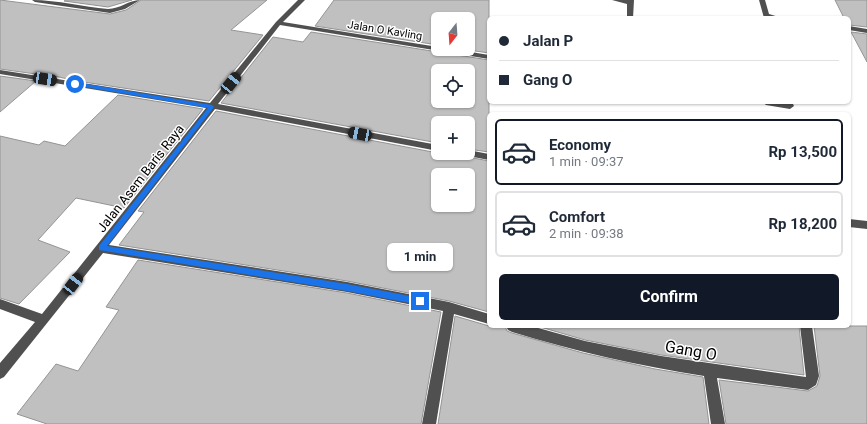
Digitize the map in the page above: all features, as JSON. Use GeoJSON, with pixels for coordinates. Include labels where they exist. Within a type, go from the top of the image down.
{"type":"FeatureCollection","features":[{"type":"Feature","properties":{"kind":"street"},"geometry":{"type":"LineString","coordinates":[[35,0],[110,10],[122,8],[137,0]]}},
{"type":"Feature","properties":{"kind":"street","name":"Jalan Asem Baris Raya"},"geometry":{"type":"LineString","coordinates":[[0,373],[44,320],[278,23],[302,0]]}},
{"type":"Feature","properties":{"kind":"street"},"geometry":{"type":"LineString","coordinates":[[615,0],[631,1],[630,16]]}},
{"type":"Feature","properties":{"kind":"street"},"geometry":{"type":"LineString","coordinates":[[762,0],[767,16]]}},
{"type":"Feature","properties":{"kind":"street","name":"Jalan O Kavling"},"geometry":{"type":"LineString","coordinates":[[278,23],[487,57]]}},
{"type":"Feature","properties":{"kind":"street"},"geometry":{"type":"LineString","coordinates":[[851,28],[867,31]]}},
{"type":"Feature","properties":{"kind":"street"},"geometry":{"type":"LineString","coordinates":[[0,72],[212,107],[431,147]]}},
{"type":"Feature","properties":{"kind":"street"},"geometry":{"type":"LineString","coordinates":[[776,104],[790,107]]}},
{"type":"Feature","properties":{"kind":"street"},"geometry":{"type":"LineString","coordinates":[[475,155],[487,157]]}},
{"type":"Feature","properties":{"kind":"street"},"geometry":{"type":"LineString","coordinates":[[851,223],[867,225]]}},
{"type":"Feature","properties":{"kind":"street"},"geometry":{"type":"LineString","coordinates":[[101,248],[347,287],[449,307],[487,318]]}},
{"type":"Feature","properties":{"kind":"street"},"geometry":{"type":"LineString","coordinates":[[0,304],[44,320]]}},
{"type":"Feature","properties":{"kind":"street"},"geometry":{"type":"LineString","coordinates":[[429,424],[449,307]]}},
{"type":"Feature","properties":{"kind":"street","name":"Gang O"},"geometry":{"type":"LineString","coordinates":[[518,328],[553,339],[710,371],[808,384],[812,381],[813,376],[806,328]]}},
{"type":"Feature","properties":{"kind":"street"},"geometry":{"type":"LineString","coordinates":[[710,371],[718,424]]}},
{"type":"Feature","properties":{"kind":"building"},"geometry":{"type":"Polygon","coordinates":[[[0,0],[110,14],[126,10],[141,0],[267,0],[231,30],[263,35],[209,101],[77,81],[45,74],[43,75],[0,69],[0,0]]]}},
{"type":"Feature","properties":{"kind":"building"},"geometry":{"type":"Polygon","coordinates":[[[132,0],[108,7],[64,1],[132,0]]]}},
{"type":"Feature","properties":{"kind":"building"},"geometry":{"type":"Polygon","coordinates":[[[334,0],[489,0],[489,16],[487,16],[487,53],[475,51],[475,12],[431,12],[431,44],[315,26],[334,0]]]}},
{"type":"Feature","properties":{"kind":"building"},"geometry":{"type":"Polygon","coordinates":[[[835,0],[867,0],[867,27],[851,25],[851,16],[843,16],[835,0]]]}},
{"type":"Feature","properties":{"kind":"building"},"geometry":{"type":"Polygon","coordinates":[[[311,32],[431,51],[431,56],[464,56],[487,60],[487,104],[489,104],[489,112],[487,112],[487,152],[475,150],[475,116],[431,116],[431,142],[221,103],[273,37],[303,42],[311,32]]]}},
{"type":"Feature","properties":{"kind":"building"},"geometry":{"type":"Polygon","coordinates":[[[851,32],[867,34],[867,62],[851,32]]]}},
{"type":"Feature","properties":{"kind":"building"},"geometry":{"type":"Polygon","coordinates":[[[0,76],[36,81],[0,112],[0,76]]]}},
{"type":"Feature","properties":{"kind":"building"},"geometry":{"type":"Polygon","coordinates":[[[118,95],[203,109],[124,208],[76,198],[38,240],[70,252],[19,304],[0,298],[0,136],[39,145],[44,141],[65,146],[118,95]]]}},
{"type":"Feature","properties":{"kind":"building"},"geometry":{"type":"Polygon","coordinates":[[[216,111],[431,152],[431,160],[475,160],[475,158],[487,161],[487,311],[449,301],[347,281],[119,245],[144,212],[138,211],[216,111]]]}},
{"type":"Feature","properties":{"kind":"building"},"geometry":{"type":"Polygon","coordinates":[[[138,260],[347,293],[441,312],[421,424],[47,424],[17,414],[56,364],[78,371],[119,310],[106,307],[138,260]]]}},
{"type":"Feature","properties":{"kind":"building"},"geometry":{"type":"Polygon","coordinates":[[[455,316],[487,325],[487,328],[506,328],[507,331],[512,333],[583,353],[655,369],[703,377],[709,424],[438,424],[455,316]]]}},
{"type":"Feature","properties":{"kind":"building"},"geometry":{"type":"Polygon","coordinates":[[[851,326],[867,326],[867,424],[726,424],[719,380],[808,391],[817,386],[820,376],[814,328],[851,328],[851,326]]]}},
{"type":"Feature","properties":{"kind":"building"},"geometry":{"type":"Polygon","coordinates":[[[544,328],[799,328],[804,375],[661,355],[585,340],[544,328]]]}},
{"type":"Feature","properties":{"kind":"route"},"geometry":{"type":"LineString","coordinates":[[75,84],[166,98],[212,107],[101,248],[347,287],[420,301]]}}]}
